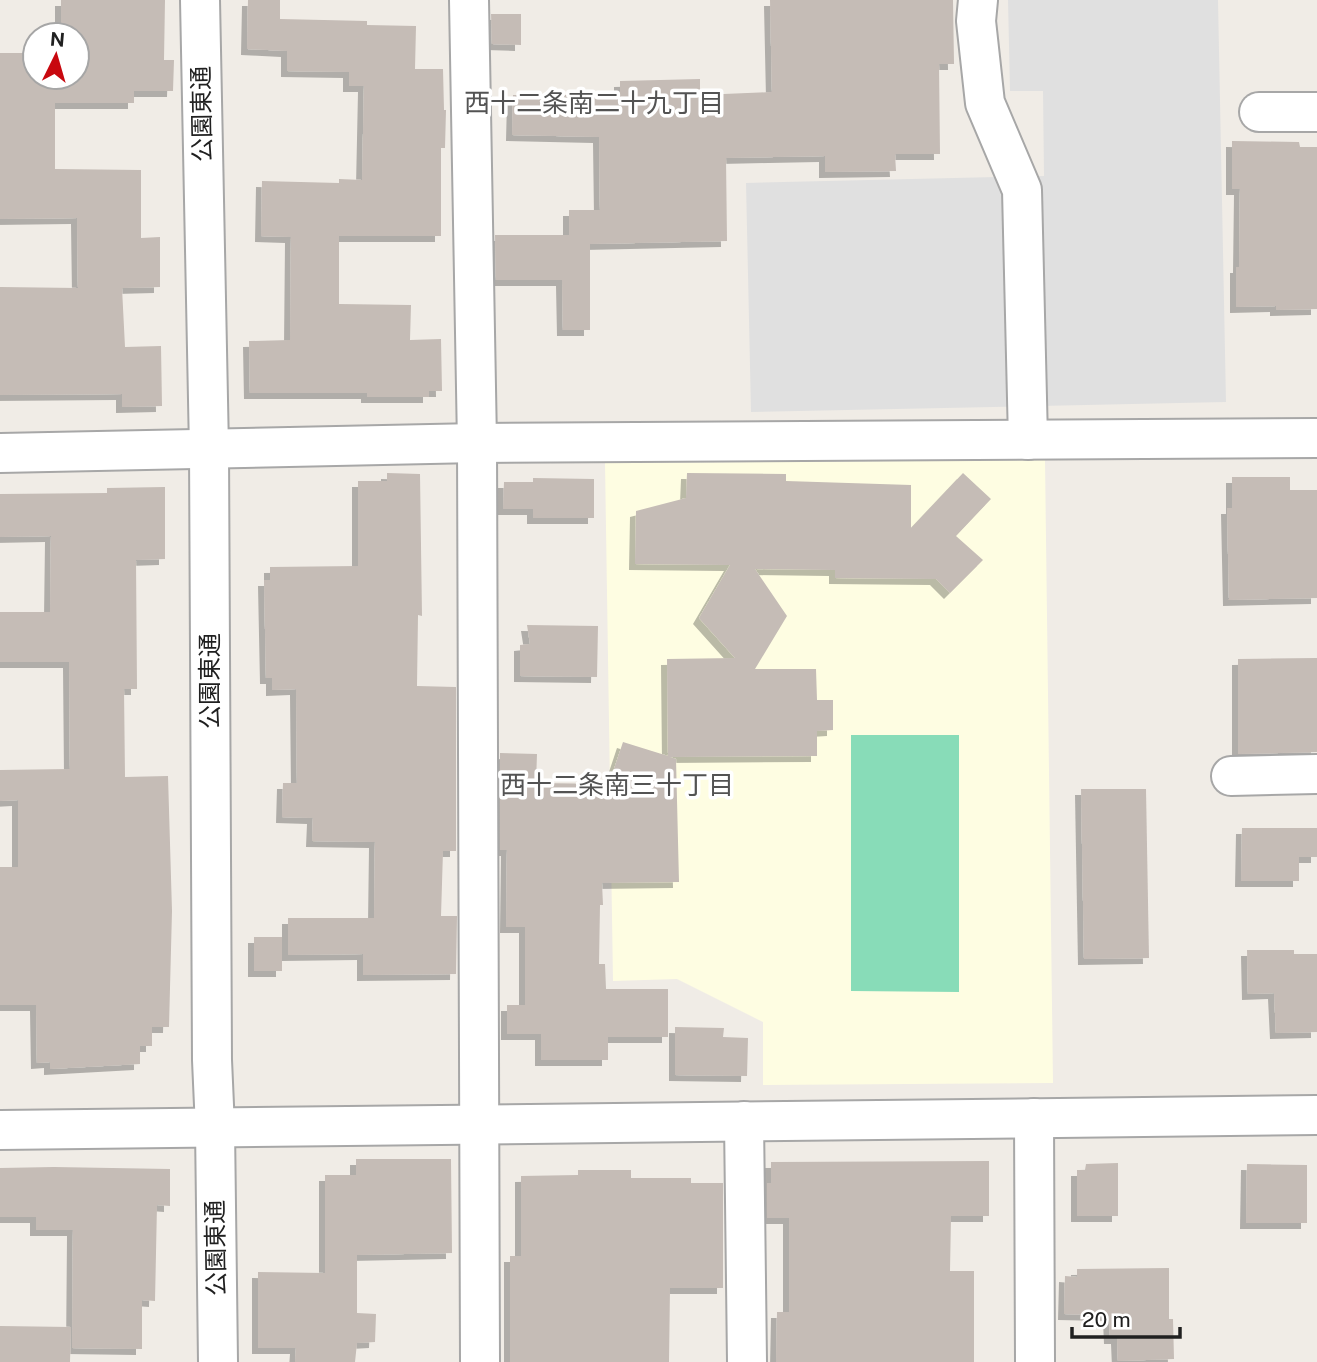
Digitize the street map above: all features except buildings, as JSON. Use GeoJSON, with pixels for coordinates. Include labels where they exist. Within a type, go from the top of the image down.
{"type":"FeatureCollection","features":[{"type":"Feature","properties":{"kind":"street","name":"公園東通"},"geometry":{"type":"LineString","coordinates":[[200,0],[209,449],[212,1046],[218,1362]]}},
{"type":"Feature","properties":{"kind":"street"},"geometry":{"type":"LineString","coordinates":[[469,0],[477,443],[480,1362]]}},
{"type":"Feature","properties":{"kind":"street"},"geometry":{"type":"LineString","coordinates":[[978,0],[976,21],[985,103],[1023,190],[1028,440]]}},
{"type":"Feature","properties":{"kind":"street"},"geometry":{"type":"LineString","coordinates":[[1259,113],[1317,112]]}},
{"type":"Feature","properties":{"kind":"street"},"geometry":{"type":"LineString","coordinates":[[0,453],[477,443],[1317,438]]}},
{"type":"Feature","properties":{"kind":"street"},"geometry":{"type":"LineString","coordinates":[[1231,776],[1317,774]]}},
{"type":"Feature","properties":{"kind":"street"},"geometry":{"type":"LineString","coordinates":[[0,1130],[1317,1115]]}},
{"type":"Feature","properties":{"kind":"street"},"geometry":{"type":"LineString","coordinates":[[1034,1118],[1035,1362]]}},
{"type":"Feature","properties":{"kind":"street"},"geometry":{"type":"LineString","coordinates":[[744,1121],[747,1362]]}},
{"type":"Feature","properties":{"kind":"shaded area"},"geometry":{"type":"Polygon","coordinates":[[[1008,0],[1218,0],[1226,402],[751,412],[746,183],[1044,176],[1043,91],[1010,91],[1008,0]]]}},
{"type":"Feature","properties":{"kind":"shaded area"},"geometry":{"type":"Polygon","coordinates":[[[1045,460],[1053,1083],[763,1085],[763,1022],[677,979],[613,981],[605,463],[1045,460]]]}},
{"type":"Feature","properties":{"kind":"green space"},"geometry":{"type":"Polygon","coordinates":[[[851,735],[959,735],[959,992],[851,991],[851,735]]]}},
{"type":"Feature","properties":{"kind":"district","name":"西十二条南二十九丁目"},"geometry":{"type":"Point","coordinates":[594,103]}},
{"type":"Feature","properties":{"kind":"district","name":"西十二条南三十丁目"},"geometry":{"type":"Point","coordinates":[617,785]}}]}
